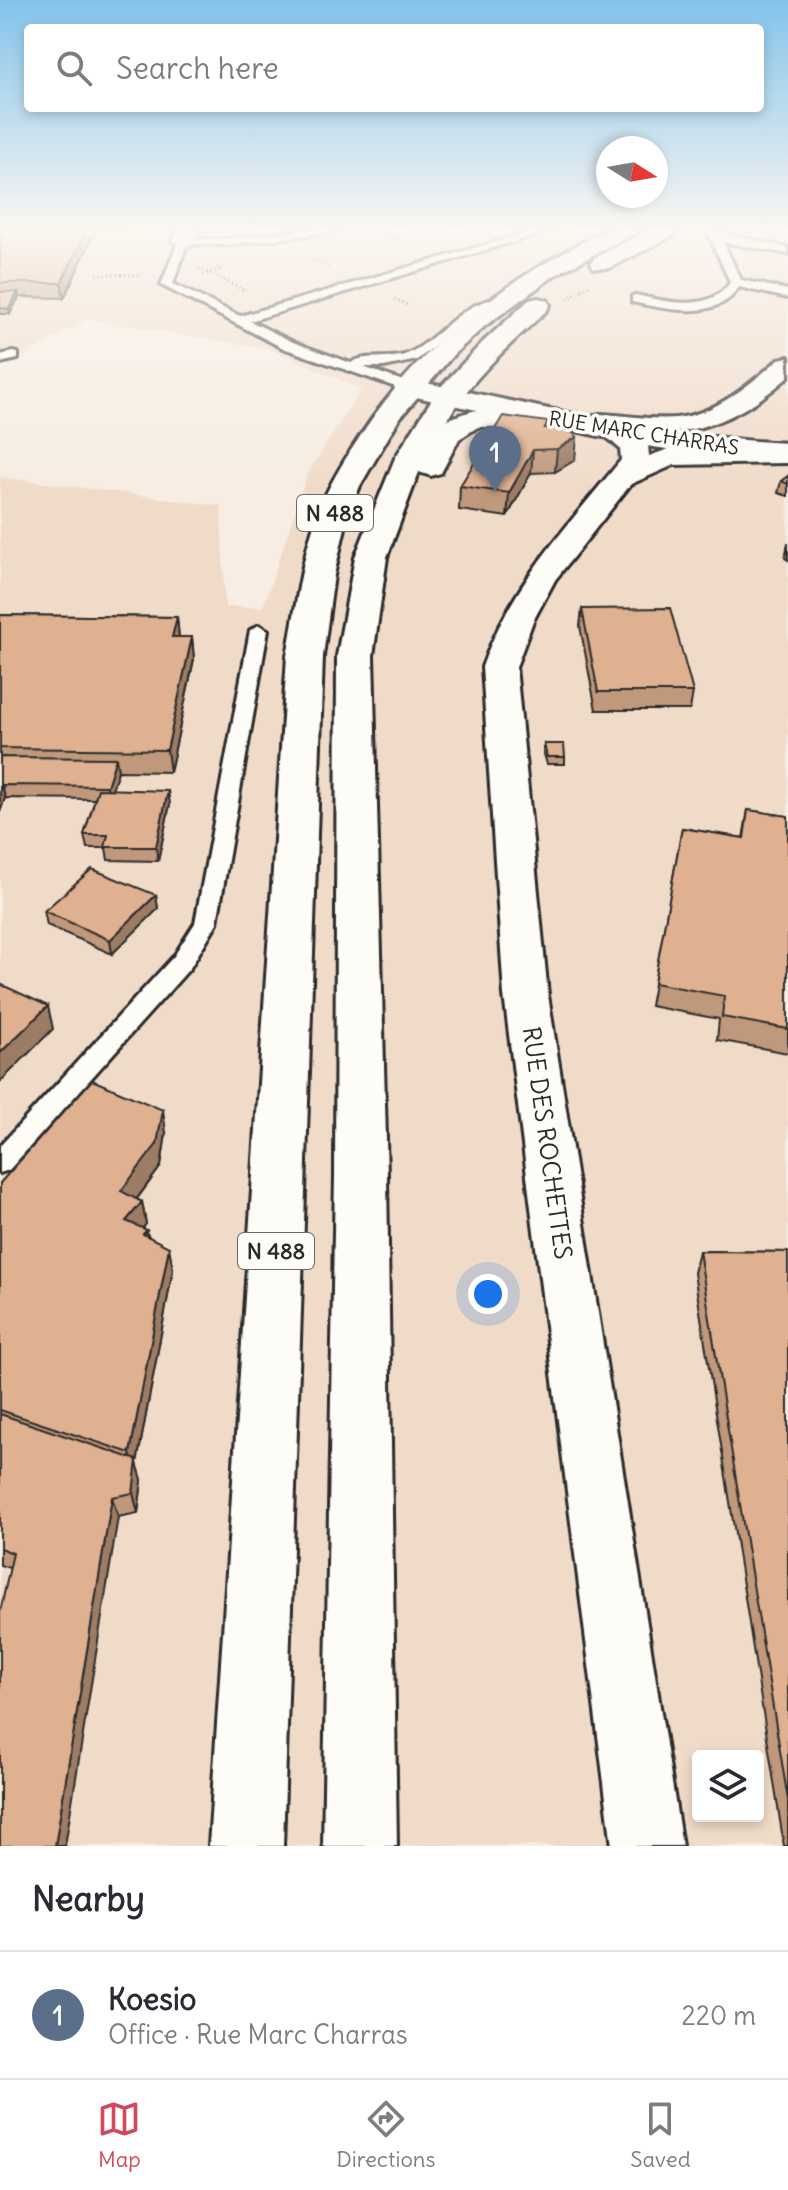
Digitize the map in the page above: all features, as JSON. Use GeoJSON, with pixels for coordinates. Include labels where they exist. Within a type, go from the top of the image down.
{"type":"FeatureCollection","features":[{"type":"Feature","properties":{"kind":"main road","name":"N 488"},"geometry":{"type":"LineString","coordinates":[[360,1846],[361,1176],[355,656],[371,557],[410,458],[427,392],[453,340],[484,315]]}},
{"type":"Feature","properties":{"kind":"main road"},"geometry":{"type":"LineString","coordinates":[[427,392],[439,391],[439,383],[495,315]]}},
{"type":"Feature","properties":{"kind":"main road","name":"N 488"},"geometry":{"type":"LineString","coordinates":[[246,1846],[305,656],[321,555],[340,495],[382,420],[492,347],[528,315]]}},
{"type":"Feature","properties":{"kind":"main road","name":"RUE MARC CHARRAS"},"geometry":{"type":"LineString","coordinates":[[427,392],[689,445],[788,453]]}},
{"type":"Feature","properties":{"kind":"main road"},"geometry":{"type":"LineString","coordinates":[[371,557],[400,526],[444,442],[456,427],[491,417],[557,419]]}},
{"type":"Feature","properties":{"kind":"street"},"geometry":{"type":"LineString","coordinates":[[557,419],[677,426],[708,419],[735,405],[788,364]]}},
{"type":"Feature","properties":{"kind":"street"},"geometry":{"type":"LineString","coordinates":[[735,405],[739,422],[749,430],[788,441]]}},
{"type":"Feature","properties":{"kind":"street"},"geometry":{"type":"LineString","coordinates":[[611,430],[629,440],[637,453],[624,477]]}},
{"type":"Feature","properties":{"kind":"street","name":"RUE DES ROCHETTES"},"geometry":{"type":"LineString","coordinates":[[647,1846],[526,995],[499,667],[508,635],[523,602],[567,540],[624,477],[669,457],[788,453]]}},
{"type":"Feature","properties":{"kind":"lane"},"geometry":{"type":"LineString","coordinates":[[226,315],[288,345],[427,392]]}},
{"type":"Feature","properties":{"kind":"lane"},"geometry":{"type":"LineString","coordinates":[[237,321],[257,315]]}},
{"type":"Feature","properties":{"kind":"lane"},"geometry":{"type":"LineString","coordinates":[[345,363],[384,363],[412,357],[467,315]]}},
{"type":"Feature","properties":{"kind":"lane"},"geometry":{"type":"LineString","coordinates":[[0,1163],[182,962],[206,923],[259,630]]}},
{"type":"Feature","properties":{"kind":"shaded area"},"geometry":{"type":"Polygon","coordinates":[[[0,315],[788,315],[788,1846],[0,1846],[0,477],[221,506],[225,607],[263,607],[307,475],[361,389],[270,349],[87,319],[16,361],[0,365],[0,315]]]}},
{"type":"Feature","properties":{"kind":"building"},"geometry":{"type":"Polygon","coordinates":[[[503,416],[548,422],[545,428],[569,429],[577,437],[557,449],[533,450],[509,493],[460,486],[503,416]]]}},
{"type":"Feature","properties":{"kind":"building"},"geometry":{"type":"Polygon","coordinates":[[[670,608],[693,692],[598,692],[582,609],[670,608]]]}},
{"type":"Feature","properties":{"kind":"building"},"geometry":{"type":"Polygon","coordinates":[[[0,615],[177,617],[172,637],[192,637],[167,750],[0,748],[0,615]]]}},
{"type":"Feature","properties":{"kind":"building"},"geometry":{"type":"Polygon","coordinates":[[[544,744],[564,744],[565,757],[547,757],[544,744]]]}},
{"type":"Feature","properties":{"kind":"building"},"geometry":{"type":"Polygon","coordinates":[[[0,757],[116,758],[107,786],[2,785],[0,790],[0,757]]]}},
{"type":"Feature","properties":{"kind":"building"},"geometry":{"type":"Polygon","coordinates":[[[98,789],[168,791],[156,847],[105,847],[108,835],[84,835],[98,789]]]}},
{"type":"Feature","properties":{"kind":"building"},"geometry":{"type":"Polygon","coordinates":[[[748,810],[788,816],[788,1029],[722,1017],[724,996],[654,983],[682,828],[744,838],[748,810]]]}},
{"type":"Feature","properties":{"kind":"building"},"geometry":{"type":"Polygon","coordinates":[[[92,869],[156,895],[110,940],[44,911],[92,869]]]}},
{"type":"Feature","properties":{"kind":"building"},"geometry":{"type":"Polygon","coordinates":[[[0,984],[48,1006],[0,1053],[0,984]]]}},
{"type":"Feature","properties":{"kind":"building"},"geometry":{"type":"Polygon","coordinates":[[[92,1080],[163,1110],[157,1144],[121,1191],[142,1202],[126,1221],[147,1230],[143,1234],[169,1247],[130,1453],[0,1410],[0,1183],[92,1080]]]}},
{"type":"Feature","properties":{"kind":"building"},"geometry":{"type":"Polygon","coordinates":[[[699,1251],[788,1252],[788,1800],[699,1251]]]}},
{"type":"Feature","properties":{"kind":"building"},"geometry":{"type":"Polygon","coordinates":[[[0,1414],[137,1460],[133,1493],[112,1497],[55,1846],[0,1846],[0,1612],[13,1553],[0,1548],[0,1414]]]}},
{"type":"Feature","properties":{"kind":"place","name":"Koesio"},"geometry":{"type":"Point","coordinates":[495,492]}}]}
